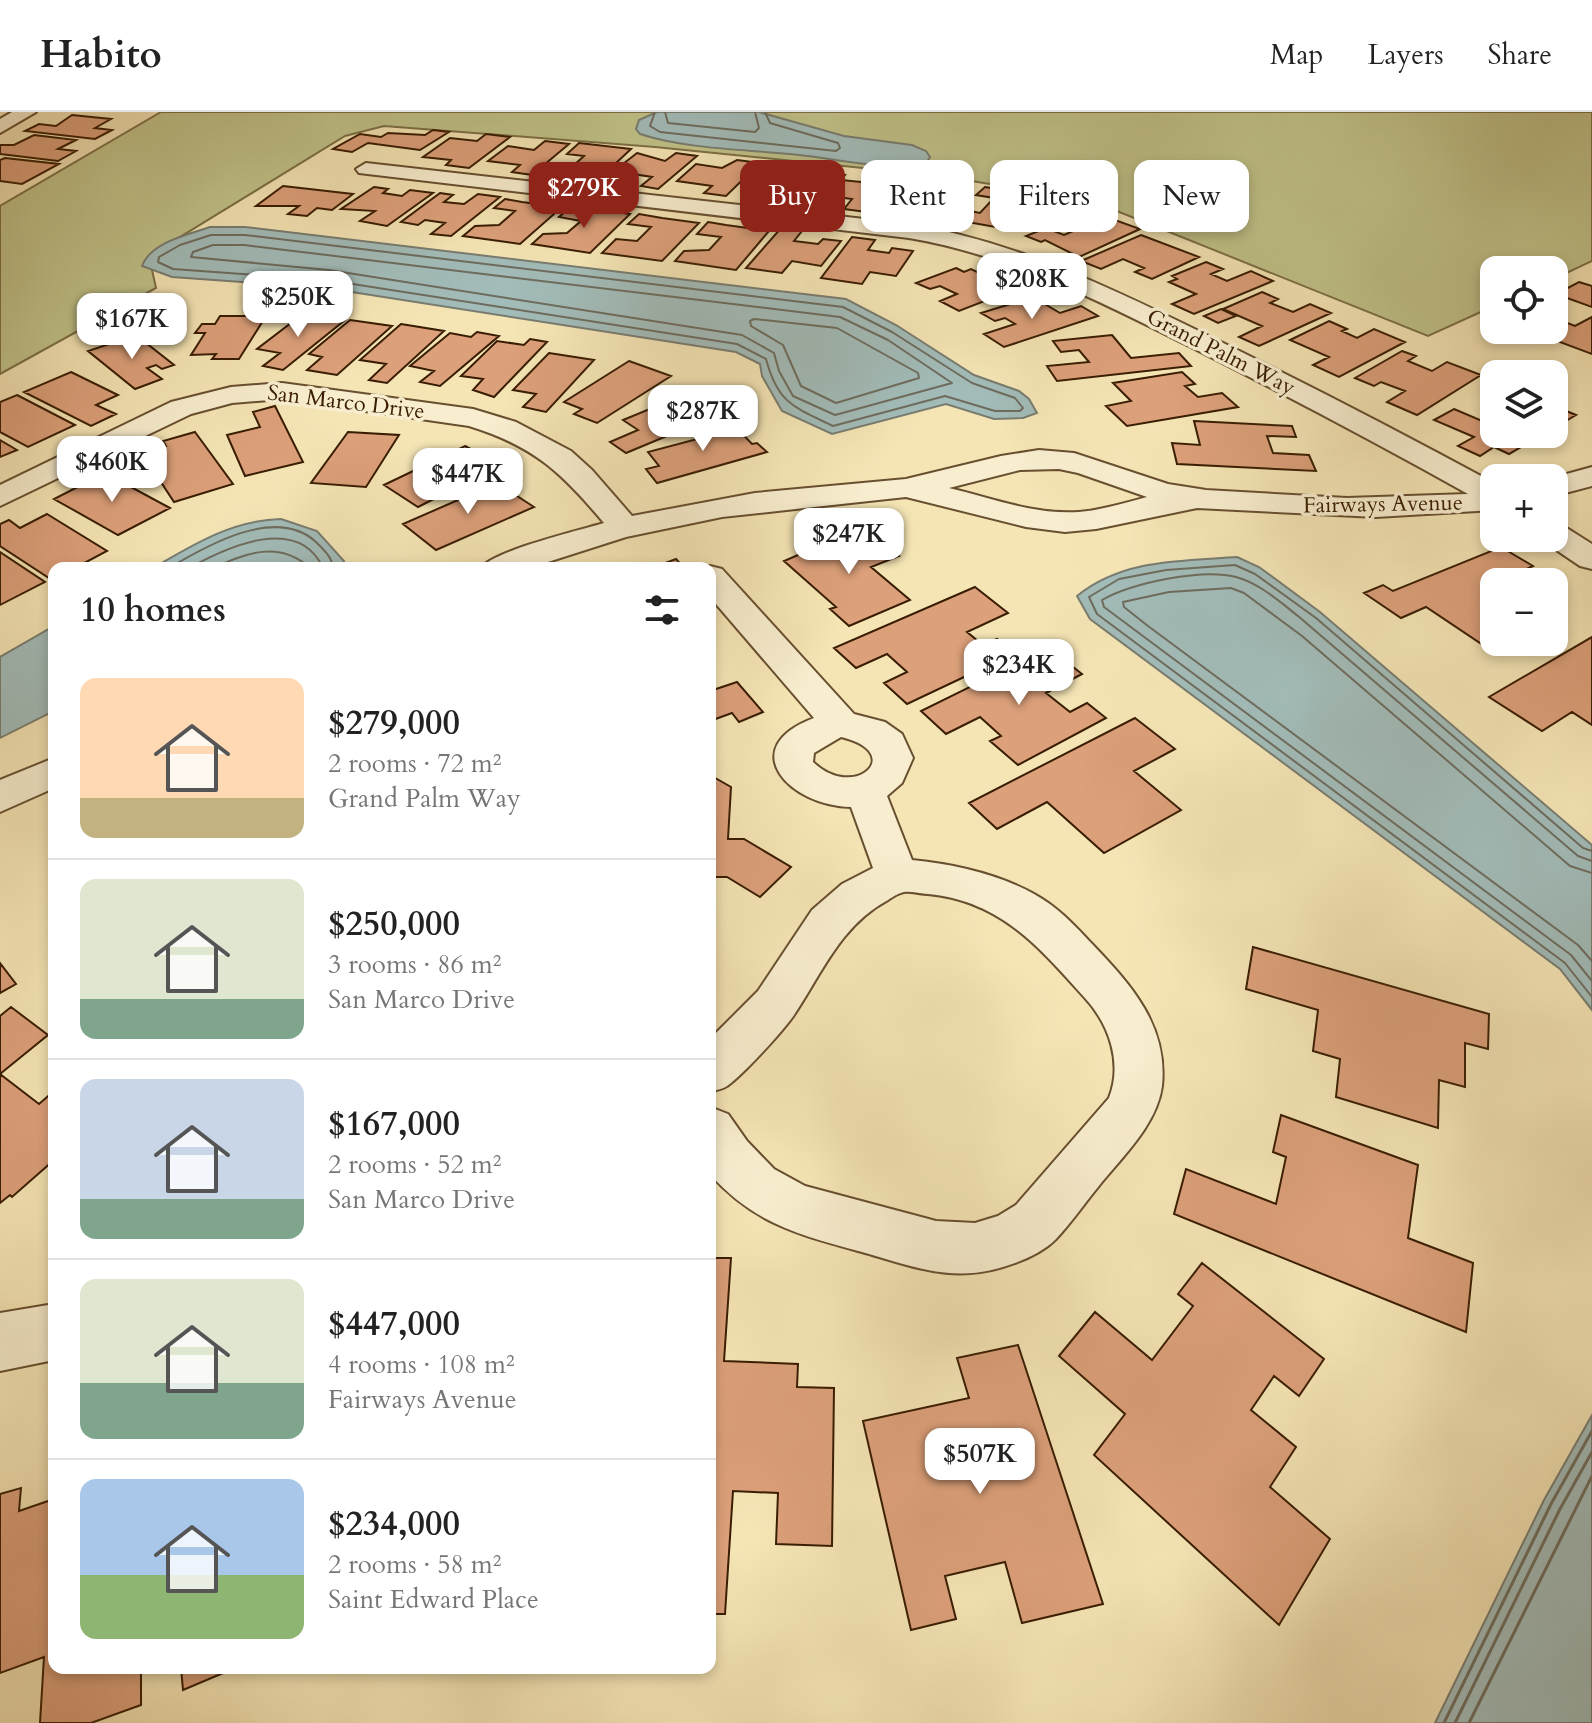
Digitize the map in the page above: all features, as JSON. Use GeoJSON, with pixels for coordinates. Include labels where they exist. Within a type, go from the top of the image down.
{"type":"FeatureCollection","features":[{"type":"Feature","properties":{"kind":"street"},"geometry":{"type":"LineString","coordinates":[[0,127],[26,112]]}},
{"type":"Feature","properties":{"kind":"street","name":"Grand Palm Way"},"geometry":{"type":"LineString","coordinates":[[366,169],[909,231],[988,246],[1035,262],[1230,356],[1480,490]]}},
{"type":"Feature","properties":{"kind":"street","name":"San Marco Drive"},"geometry":{"type":"LineString","coordinates":[[0,497],[181,408],[231,395],[282,391],[473,418],[506,428],[560,457],[581,476],[625,528]]}},
{"type":"Feature","properties":{"kind":"street","name":"Fairways Avenue"},"geometry":{"type":"LineString","coordinates":[[517,562],[625,528],[755,502],[899,489],[947,480],[1007,462],[1035,459],[1086,465],[1174,495],[1224,500],[1343,509],[1411,509],[1480,500]]}},
{"type":"Feature","properties":{"kind":"street"},"geometry":{"type":"LineString","coordinates":[[1568,483],[1592,476]]}},
{"type":"Feature","properties":{"kind":"street","name":"Fairways Avenue"},"geometry":{"type":"LineString","coordinates":[[899,489],[937,494],[1009,515],[1066,522],[1098,520],[1155,504],[1224,500]]}},
{"type":"Feature","properties":{"kind":"street"},"geometry":{"type":"LineString","coordinates":[[1568,543],[1592,559]]}},
{"type":"Feature","properties":{"kind":"street"},"geometry":{"type":"LineString","coordinates":[[716,583],[841,724]]}},
{"type":"Feature","properties":{"kind":"street"},"geometry":{"type":"LineString","coordinates":[[841,724],[873,731],[885,739],[892,750],[894,762],[889,774],[879,784],[865,790],[851,793],[820,788],[808,781],[797,767],[795,750],[810,732],[841,724]]}},
{"type":"Feature","properties":{"kind":"street"},"geometry":{"type":"LineString","coordinates":[[0,797],[48,775]]}},
{"type":"Feature","properties":{"kind":"street"},"geometry":{"type":"LineString","coordinates":[[865,790],[897,875]]}},
{"type":"Feature","properties":{"kind":"street"},"geometry":{"type":"LineString","coordinates":[[716,1065],[775,1005],[828,922],[857,896],[897,875],[941,879],[980,890],[1018,906],[1046,925],[1115,999],[1131,1026],[1138,1059],[1137,1089],[1128,1112],[1035,1223],[1010,1239],[975,1249],[936,1247],[794,1208],[756,1186],[729,1158],[716,1139]]}},
{"type":"Feature","properties":{"kind":"street"},"geometry":{"type":"LineString","coordinates":[[0,1342],[48,1333]]}},
{"type":"Feature","properties":{"kind":"green space"},"geometry":{"type":"Polygon","coordinates":[[[161,112],[1592,112],[1592,261],[1568,272],[1568,256],[1480,256],[1480,312],[1428,336],[1169,232],[1249,232],[1249,160],[1134,160],[1134,218],[1118,211],[1118,160],[990,160],[990,184],[974,181],[974,160],[861,160],[861,168],[845,166],[845,160],[784,160],[384,126],[345,136],[149,256],[156,288],[0,374],[0,206],[161,112]]]}},
{"type":"Feature","properties":{"kind":"water"},"geometry":{"type":"Polygon","coordinates":[[[657,112],[759,112],[844,136],[912,145],[926,151],[930,157],[928,160],[861,160],[861,164],[699,146],[640,134],[636,129],[639,120],[657,112]]]}},
{"type":"Feature","properties":{"kind":"water"},"geometry":{"type":"Polygon","coordinates":[[[210,227],[245,227],[846,299],[896,325],[974,375],[1019,391],[1029,399],[1037,413],[1023,418],[994,419],[946,404],[832,434],[782,411],[762,376],[760,364],[736,352],[326,288],[172,277],[142,266],[161,245],[210,227]]]}},
{"type":"Feature","properties":{"kind":"water"},"geometry":{"type":"Polygon","coordinates":[[[281,519],[317,531],[344,561],[164,562],[199,542],[263,520],[281,519]]]}},
{"type":"Feature","properties":{"kind":"water"},"geometry":{"type":"Polygon","coordinates":[[[1237,557],[1259,567],[1320,612],[1592,845],[1592,1010],[1560,969],[1090,619],[1077,596],[1094,584],[1133,568],[1174,561],[1237,557]]]}},
{"type":"Feature","properties":{"kind":"water"},"geometry":{"type":"Polygon","coordinates":[[[48,629],[48,714],[0,738],[0,657],[48,629]]]}},
{"type":"Feature","properties":{"kind":"water"},"geometry":{"type":"Polygon","coordinates":[[[1592,1415],[1592,1723],[1435,1723],[1544,1500],[1592,1415]]]}},
{"type":"Feature","properties":{"kind":"building"},"geometry":{"type":"Polygon","coordinates":[[[72,115],[111,119],[95,128],[112,130],[95,139],[25,131],[39,124],[56,126],[72,115]]]}},
{"type":"Feature","properties":{"kind":"building"},"geometry":{"type":"Polygon","coordinates":[[[433,130],[449,132],[420,150],[368,143],[352,152],[333,149],[360,134],[381,137],[388,133],[425,135],[433,130]]]}},
{"type":"Feature","properties":{"kind":"building"},"geometry":{"type":"Polygon","coordinates":[[[486,134],[510,137],[469,168],[446,165],[451,160],[423,157],[450,138],[477,141],[486,134]]]}},
{"type":"Feature","properties":{"kind":"building"},"geometry":{"type":"Polygon","coordinates":[[[34,135],[76,140],[58,149],[76,151],[58,161],[0,154],[0,145],[14,145],[34,135]]]}},
{"type":"Feature","properties":{"kind":"building"},"geometry":{"type":"Polygon","coordinates":[[[545,141],[569,144],[532,175],[512,172],[520,165],[488,161],[508,146],[534,150],[545,141]]]}},
{"type":"Feature","properties":{"kind":"building"},"geometry":{"type":"Polygon","coordinates":[[[579,143],[631,149],[599,179],[543,175],[555,164],[573,166],[584,156],[567,154],[579,143]]]}},
{"type":"Feature","properties":{"kind":"building"},"geometry":{"type":"Polygon","coordinates":[[[637,153],[665,161],[676,153],[697,156],[658,189],[641,186],[652,177],[614,171],[637,153]]]}},
{"type":"Feature","properties":{"kind":"building"},"geometry":{"type":"Polygon","coordinates":[[[0,160],[59,164],[22,184],[0,181],[0,160]]]}},
{"type":"Feature","properties":{"kind":"building"},"geometry":{"type":"Polygon","coordinates":[[[740,160],[740,182],[726,196],[704,193],[712,186],[677,181],[696,164],[722,168],[740,160]]]}},
{"type":"Feature","properties":{"kind":"building"},"geometry":{"type":"Polygon","coordinates":[[[845,180],[861,182],[861,211],[845,209],[852,199],[845,198],[845,180]]]}},
{"type":"Feature","properties":{"kind":"building"},"geometry":{"type":"Polygon","coordinates":[[[283,186],[353,194],[332,210],[317,208],[307,216],[288,214],[299,206],[256,206],[283,186]]]}},
{"type":"Feature","properties":{"kind":"building"},"geometry":{"type":"Polygon","coordinates":[[[374,187],[388,189],[383,193],[402,196],[410,190],[433,193],[387,226],[360,221],[375,211],[341,209],[374,187]]]}},
{"type":"Feature","properties":{"kind":"building"},"geometry":{"type":"Polygon","coordinates":[[[985,187],[990,188],[990,197],[976,195],[985,187]]]}},
{"type":"Feature","properties":{"kind":"building"},"geometry":{"type":"Polygon","coordinates":[[[440,193],[453,195],[444,202],[464,204],[478,194],[500,197],[451,236],[431,234],[445,223],[425,220],[418,225],[401,222],[440,193]]]}},
{"type":"Feature","properties":{"kind":"building"},"geometry":{"type":"Polygon","coordinates":[[[505,199],[562,207],[520,244],[463,236],[475,226],[499,225],[515,211],[494,208],[505,199]]]}},
{"type":"Feature","properties":{"kind":"building"},"geometry":{"type":"Polygon","coordinates":[[[990,202],[990,226],[974,223],[974,212],[980,213],[990,202]]]}},
{"type":"Feature","properties":{"kind":"building"},"geometry":{"type":"Polygon","coordinates":[[[572,206],[630,214],[590,253],[532,244],[543,234],[567,233],[581,221],[559,217],[572,206]]]}},
{"type":"Feature","properties":{"kind":"building"},"geometry":{"type":"Polygon","coordinates":[[[639,214],[699,223],[662,261],[602,253],[616,239],[637,241],[651,227],[628,224],[639,214]]]}},
{"type":"Feature","properties":{"kind":"building"},"geometry":{"type":"Polygon","coordinates":[[[1118,221],[1134,227],[1134,232],[1079,257],[1045,240],[1041,242],[1026,236],[1036,232],[1064,235],[1071,232],[1118,232],[1118,221]]]}},
{"type":"Feature","properties":{"kind":"building"},"geometry":{"type":"Polygon","coordinates":[[[708,222],[740,227],[740,232],[768,232],[736,270],[675,261],[684,251],[709,250],[721,237],[697,234],[708,222]]]}},
{"type":"Feature","properties":{"kind":"building"},"geometry":{"type":"Polygon","coordinates":[[[778,232],[801,232],[794,241],[818,244],[823,239],[841,241],[821,266],[792,261],[782,273],[746,268],[778,232]]]}},
{"type":"Feature","properties":{"kind":"building"},"geometry":{"type":"Polygon","coordinates":[[[1141,235],[1199,257],[1152,279],[1135,272],[1144,268],[1123,259],[1101,269],[1081,261],[1141,235]]]}},
{"type":"Feature","properties":{"kind":"building"},"geometry":{"type":"Polygon","coordinates":[[[852,237],[875,240],[868,250],[889,253],[892,248],[913,251],[896,276],[870,272],[862,284],[821,278],[852,237]]]}},
{"type":"Feature","properties":{"kind":"building"},"geometry":{"type":"Polygon","coordinates":[[[1206,262],[1223,269],[1211,274],[1227,281],[1251,271],[1273,281],[1194,314],[1172,304],[1196,294],[1169,282],[1177,279],[1172,276],[1206,262]]]}},
{"type":"Feature","properties":{"kind":"building"},"geometry":{"type":"Polygon","coordinates":[[[956,268],[964,272],[971,269],[996,281],[1018,272],[1036,281],[959,311],[940,301],[957,294],[940,286],[930,289],[916,283],[956,268]]]}},
{"type":"Feature","properties":{"kind":"building"},"geometry":{"type":"Polygon","coordinates":[[[1579,282],[1592,286],[1592,307],[1568,298],[1568,288],[1579,282]]]}},
{"type":"Feature","properties":{"kind":"building"},"geometry":{"type":"Polygon","coordinates":[[[1262,292],[1278,299],[1270,303],[1293,312],[1310,304],[1331,313],[1259,346],[1239,337],[1262,326],[1223,309],[1262,292]]]}},
{"type":"Feature","properties":{"kind":"building"},"geometry":{"type":"Polygon","coordinates":[[[1033,297],[1060,313],[1081,306],[1098,316],[1004,347],[984,334],[1015,324],[1005,318],[995,321],[981,313],[1033,297]]]}},
{"type":"Feature","properties":{"kind":"building"},"geometry":{"type":"Polygon","coordinates":[[[273,306],[292,309],[283,317],[263,314],[273,306]]]}},
{"type":"Feature","properties":{"kind":"building"},"geometry":{"type":"Polygon","coordinates":[[[1221,309],[1236,316],[1218,323],[1204,316],[1221,309]]]}},
{"type":"Feature","properties":{"kind":"building"},"geometry":{"type":"Polygon","coordinates":[[[304,313],[345,320],[283,370],[263,366],[280,353],[257,349],[304,313]]]}},
{"type":"Feature","properties":{"kind":"building"},"geometry":{"type":"Polygon","coordinates":[[[220,316],[266,316],[239,359],[212,359],[216,354],[191,355],[205,333],[195,333],[202,324],[215,324],[220,316]]]}},
{"type":"Feature","properties":{"kind":"building"},"geometry":{"type":"Polygon","coordinates":[[[1592,317],[1592,354],[1565,344],[1568,344],[1568,323],[1575,326],[1592,317]]]}},
{"type":"Feature","properties":{"kind":"building"},"geometry":{"type":"Polygon","coordinates":[[[350,320],[392,326],[337,375],[307,370],[322,357],[309,354],[350,320]]]}},
{"type":"Feature","properties":{"kind":"building"},"geometry":{"type":"Polygon","coordinates":[[[1329,321],[1347,329],[1342,331],[1357,338],[1374,329],[1405,342],[1339,377],[1313,365],[1329,357],[1290,340],[1329,321]]]}},
{"type":"Feature","properties":{"kind":"building"},"geometry":{"type":"Polygon","coordinates":[[[401,324],[444,331],[387,383],[369,380],[386,364],[360,360],[401,324]]]}},
{"type":"Feature","properties":{"kind":"building"},"geometry":{"type":"Polygon","coordinates":[[[477,332],[499,336],[440,386],[420,382],[434,371],[410,366],[450,333],[471,337],[477,332]]]}},
{"type":"Feature","properties":{"kind":"building"},"geometry":{"type":"Polygon","coordinates":[[[136,335],[174,365],[162,369],[156,365],[147,368],[162,379],[135,389],[88,351],[136,335]]]}},
{"type":"Feature","properties":{"kind":"building"},"geometry":{"type":"Polygon","coordinates":[[[1112,335],[1131,358],[1179,353],[1191,366],[1057,381],[1047,366],[1089,362],[1079,350],[1061,352],[1053,341],[1112,335]]]}},
{"type":"Feature","properties":{"kind":"building"},"geometry":{"type":"Polygon","coordinates":[[[530,339],[547,342],[494,397],[473,390],[483,379],[461,376],[497,341],[524,345],[530,339]]]}},
{"type":"Feature","properties":{"kind":"building"},"geometry":{"type":"Polygon","coordinates":[[[1402,351],[1416,356],[1408,361],[1432,371],[1447,362],[1480,375],[1417,415],[1387,402],[1405,391],[1381,382],[1374,386],[1355,378],[1402,351]]]}},
{"type":"Feature","properties":{"kind":"building"},"geometry":{"type":"Polygon","coordinates":[[[549,353],[594,360],[546,412],[523,407],[536,394],[513,390],[549,353]]]}},
{"type":"Feature","properties":{"kind":"building"},"geometry":{"type":"Polygon","coordinates":[[[629,361],[671,376],[597,423],[574,414],[582,409],[564,402],[629,361]]]}},
{"type":"Feature","properties":{"kind":"building"},"geometry":{"type":"Polygon","coordinates":[[[71,372],[118,395],[96,405],[116,414],[91,426],[24,392],[71,372]]]}},
{"type":"Feature","properties":{"kind":"building"},"geometry":{"type":"Polygon","coordinates":[[[1182,372],[1195,384],[1185,386],[1198,397],[1222,393],[1238,407],[1127,426],[1106,406],[1131,401],[1113,383],[1182,372]]]}},
{"type":"Feature","properties":{"kind":"building"},"geometry":{"type":"Polygon","coordinates":[[[686,394],[706,406],[715,402],[729,410],[626,453],[610,442],[638,430],[623,420],[686,394]]]}},
{"type":"Feature","properties":{"kind":"building"},"geometry":{"type":"Polygon","coordinates":[[[17,395],[75,425],[28,447],[0,432],[0,402],[17,395]]]}},
{"type":"Feature","properties":{"kind":"building"},"geometry":{"type":"Polygon","coordinates":[[[275,406],[303,462],[245,476],[227,435],[260,427],[253,412],[275,406]]]}},
{"type":"Feature","properties":{"kind":"building"},"geometry":{"type":"Polygon","coordinates":[[[1454,409],[1480,420],[1480,448],[1492,448],[1480,456],[1458,446],[1474,437],[1434,420],[1454,409]]]}},
{"type":"Feature","properties":{"kind":"building"},"geometry":{"type":"Polygon","coordinates":[[[728,419],[752,444],[757,443],[767,452],[657,483],[646,469],[659,466],[648,452],[720,433],[711,423],[728,419]]]}},
{"type":"Feature","properties":{"kind":"building"},"geometry":{"type":"Polygon","coordinates":[[[1194,421],[1292,426],[1296,437],[1267,436],[1273,453],[1309,455],[1316,471],[1177,464],[1172,443],[1200,445],[1194,421]]]}},
{"type":"Feature","properties":{"kind":"building"},"geometry":{"type":"Polygon","coordinates":[[[195,432],[233,484],[174,502],[142,453],[166,446],[163,441],[195,432]]]}},
{"type":"Feature","properties":{"kind":"building"},"geometry":{"type":"Polygon","coordinates":[[[348,432],[399,435],[366,487],[311,483],[348,432]]]}},
{"type":"Feature","properties":{"kind":"building"},"geometry":{"type":"Polygon","coordinates":[[[0,440],[17,450],[0,457],[0,440]]]}},
{"type":"Feature","properties":{"kind":"building"},"geometry":{"type":"Polygon","coordinates":[[[465,446],[480,454],[489,450],[509,461],[418,507],[384,485],[465,446]]]}},
{"type":"Feature","properties":{"kind":"building"},"geometry":{"type":"Polygon","coordinates":[[[1496,448],[1519,448],[1509,454],[1496,448]]]}},
{"type":"Feature","properties":{"kind":"building"},"geometry":{"type":"Polygon","coordinates":[[[105,473],[170,508],[118,535],[54,499],[105,473]]]}},
{"type":"Feature","properties":{"kind":"building"},"geometry":{"type":"Polygon","coordinates":[[[497,483],[534,507],[436,550],[403,524],[497,483]]]}},
{"type":"Feature","properties":{"kind":"building"},"geometry":{"type":"Polygon","coordinates":[[[47,514],[107,551],[86,562],[48,562],[48,577],[0,546],[0,524],[9,520],[20,528],[47,514]]]}},
{"type":"Feature","properties":{"kind":"building"},"geometry":{"type":"Polygon","coordinates":[[[870,533],[899,556],[871,567],[910,600],[849,626],[830,609],[836,607],[784,561],[805,552],[800,548],[833,535],[843,543],[870,533]]]}},
{"type":"Feature","properties":{"kind":"building"},"geometry":{"type":"Polygon","coordinates":[[[0,552],[45,582],[0,605],[0,552]]]}},
{"type":"Feature","properties":{"kind":"building"},"geometry":{"type":"Polygon","coordinates":[[[1489,552],[1509,552],[1533,566],[1480,568],[1480,643],[1426,607],[1401,618],[1364,593],[1383,585],[1393,591],[1489,552]]]}},
{"type":"Feature","properties":{"kind":"building"},"geometry":{"type":"Polygon","coordinates":[[[975,587],[1008,613],[967,632],[983,645],[997,639],[1015,653],[907,704],[884,683],[907,672],[887,654],[856,668],[834,648],[975,587]]]}},
{"type":"Feature","properties":{"kind":"building"},"geometry":{"type":"Polygon","coordinates":[[[1592,637],[1592,725],[1572,712],[1542,731],[1489,697],[1559,656],[1568,656],[1568,651],[1592,637]]]}},
{"type":"Feature","properties":{"kind":"building"},"geometry":{"type":"Polygon","coordinates":[[[1049,648],[1082,674],[1046,693],[1070,712],[1087,703],[1106,718],[1018,765],[990,741],[1001,736],[980,717],[946,734],[921,711],[1049,648]]]}},
{"type":"Feature","properties":{"kind":"building"},"geometry":{"type":"Polygon","coordinates":[[[737,682],[763,712],[739,722],[732,713],[716,719],[716,689],[737,682]]]}},
{"type":"Feature","properties":{"kind":"building"},"geometry":{"type":"Polygon","coordinates":[[[1135,718],[1175,749],[1134,771],[1181,810],[1104,853],[1047,802],[997,829],[969,803],[1135,718]]]}},
{"type":"Feature","properties":{"kind":"building"},"geometry":{"type":"Polygon","coordinates":[[[716,778],[731,787],[728,839],[744,839],[791,867],[760,897],[727,877],[716,877],[716,778]]]}},
{"type":"Feature","properties":{"kind":"building"},"geometry":{"type":"Polygon","coordinates":[[[1253,947],[1489,1014],[1488,1049],[1465,1043],[1465,1087],[1439,1080],[1438,1128],[1336,1097],[1340,1059],[1313,1051],[1318,1010],[1246,989],[1253,947]]]}},
{"type":"Feature","properties":{"kind":"building"},"geometry":{"type":"Polygon","coordinates":[[[0,963],[16,984],[0,993],[0,963]]]}},
{"type":"Feature","properties":{"kind":"building"},"geometry":{"type":"Polygon","coordinates":[[[11,1007],[48,1035],[0,1074],[0,1016],[11,1007]]]}},
{"type":"Feature","properties":{"kind":"building"},"geometry":{"type":"Polygon","coordinates":[[[0,1074],[39,1104],[48,1096],[48,1165],[12,1197],[10,1195],[0,1203],[0,1074]]]}},
{"type":"Feature","properties":{"kind":"building"},"geometry":{"type":"Polygon","coordinates":[[[1281,1115],[1418,1165],[1408,1238],[1473,1263],[1466,1332],[1174,1214],[1186,1169],[1276,1204],[1286,1157],[1273,1152],[1281,1115]]]}},
{"type":"Feature","properties":{"kind":"building"},"geometry":{"type":"Polygon","coordinates":[[[716,1258],[731,1258],[724,1361],[798,1364],[797,1387],[834,1388],[832,1546],[776,1544],[778,1493],[733,1491],[725,1614],[716,1614],[716,1258]]]}},
{"type":"Feature","properties":{"kind":"building"},"geometry":{"type":"Polygon","coordinates":[[[1202,1263],[1324,1359],[1299,1396],[1274,1376],[1251,1410],[1296,1447],[1270,1487],[1330,1539],[1279,1625],[1094,1455],[1125,1414],[1059,1356],[1095,1312],[1152,1360],[1193,1306],[1178,1294],[1202,1263]]]}},
{"type":"Feature","properties":{"kind":"building"},"geometry":{"type":"Polygon","coordinates":[[[1018,1345],[1103,1604],[1022,1623],[1005,1562],[945,1576],[956,1619],[911,1630],[863,1421],[969,1398],[957,1358],[1018,1345]]]}},
{"type":"Feature","properties":{"kind":"building"},"geometry":{"type":"Polygon","coordinates":[[[21,1488],[19,1511],[48,1501],[48,1674],[141,1674],[141,1705],[91,1723],[40,1723],[44,1657],[0,1673],[0,1494],[21,1488]]]}},
{"type":"Feature","properties":{"kind":"building"},"geometry":{"type":"Polygon","coordinates":[[[182,1674],[221,1674],[183,1690],[182,1674]]]}}]}
